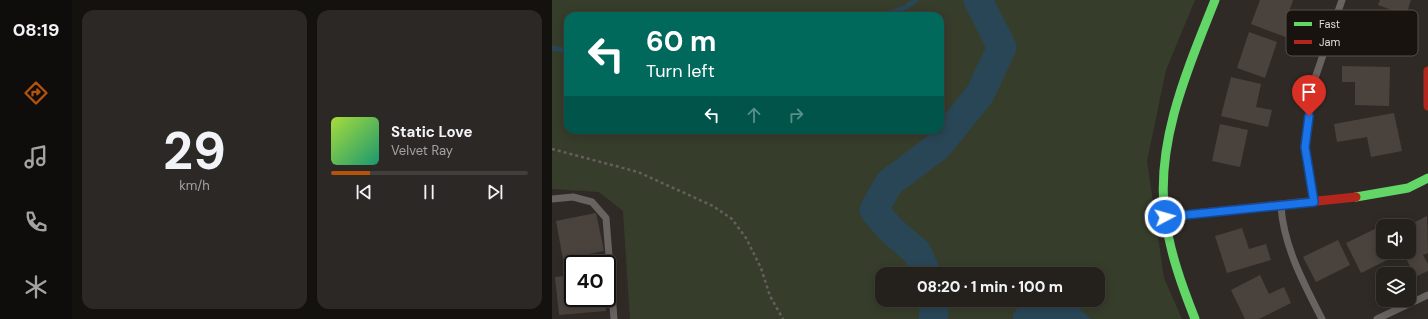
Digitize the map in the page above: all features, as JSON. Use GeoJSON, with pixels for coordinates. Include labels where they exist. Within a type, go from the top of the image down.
{"type":"FeatureCollection","features":[{"type":"Feature","properties":{"kind":"street"},"geometry":{"type":"LineString","coordinates":[[1195,319],[1176,269],[1165,217],[1163,182],[1173,114],[1182,82],[1215,0]]}},
{"type":"Feature","properties":{"kind":"street"},"geometry":{"type":"LineString","coordinates":[[1428,71],[1428,106]]}},
{"type":"Feature","properties":{"kind":"street"},"geometry":{"type":"LineString","coordinates":[[1165,217],[1357,197],[1408,188],[1428,178]]}},
{"type":"Feature","properties":{"kind":"lane"},"geometry":{"type":"LineString","coordinates":[[1339,10],[1342,0]]}},
{"type":"Feature","properties":{"kind":"lane"},"geometry":{"type":"LineString","coordinates":[[1314,202],[1305,147],[1313,84],[1323,56]]}},
{"type":"Feature","properties":{"kind":"lane"},"geometry":{"type":"LineString","coordinates":[[552,199],[573,197],[592,202],[606,218],[610,243],[614,319]]}},
{"type":"Feature","properties":{"kind":"lane"},"geometry":{"type":"LineString","coordinates":[[1280,205],[1282,221],[1300,277],[1322,319]]}},
{"type":"Feature","properties":{"kind":"lane"},"geometry":{"type":"LineString","coordinates":[[1377,319],[1428,296]]}},
{"type":"Feature","properties":{"kind":"path"},"geometry":{"type":"LineString","coordinates":[[552,149],[638,172],[706,203],[732,219],[746,238],[761,268],[770,296],[783,319]]}},
{"type":"Feature","properties":{"kind":"green space"},"geometry":{"type":"Polygon","coordinates":[[[552,0],[1195,0],[1166,70],[1147,161],[1164,278],[1182,319],[630,319],[623,211],[599,192],[552,189],[552,0]]]}},
{"type":"Feature","properties":{"kind":"water"},"geometry":{"type":"Polygon","coordinates":[[[1019,307],[1077,307],[1091,319],[1013,319],[1013,314],[1019,307]]]}},
{"type":"Feature","properties":{"kind":"building"},"geometry":{"type":"Polygon","coordinates":[[[1260,0],[1293,0],[1290,10],[1286,10],[1286,37],[1251,24],[1260,0]]]}},
{"type":"Feature","properties":{"kind":"building"},"geometry":{"type":"Polygon","coordinates":[[[1380,0],[1411,0],[1408,10],[1392,10],[1378,5],[1380,0]]]}},
{"type":"Feature","properties":{"kind":"building"},"geometry":{"type":"Polygon","coordinates":[[[1249,32],[1277,42],[1265,78],[1237,68],[1249,32]]]}},
{"type":"Feature","properties":{"kind":"building"},"geometry":{"type":"Polygon","coordinates":[[[1342,66],[1390,67],[1389,106],[1355,105],[1355,82],[1342,82],[1342,66]]]}},
{"type":"Feature","properties":{"kind":"building"},"geometry":{"type":"Polygon","coordinates":[[[1231,77],[1261,84],[1256,107],[1272,110],[1268,127],[1221,116],[1231,77]]]}},
{"type":"Feature","properties":{"kind":"building"},"geometry":{"type":"Polygon","coordinates":[[[1394,113],[1402,151],[1371,157],[1367,137],[1337,142],[1334,124],[1394,113]]]}},
{"type":"Feature","properties":{"kind":"building"},"geometry":{"type":"Polygon","coordinates":[[[1220,124],[1248,130],[1240,167],[1212,161],[1220,124]]]}},
{"type":"Feature","properties":{"kind":"building"},"geometry":{"type":"Polygon","coordinates":[[[596,213],[604,251],[584,255],[564,255],[563,259],[556,221],[596,213]]]}},
{"type":"Feature","properties":{"kind":"building"},"geometry":{"type":"Polygon","coordinates":[[[1427,216],[1428,253],[1423,255],[1428,264],[1428,271],[1416,277],[1416,267],[1410,267],[1406,259],[1416,259],[1416,222],[1427,216]]]}},
{"type":"Feature","properties":{"kind":"building"},"geometry":{"type":"Polygon","coordinates":[[[1242,228],[1249,249],[1266,244],[1271,260],[1227,273],[1215,236],[1242,228]]]}},
{"type":"Feature","properties":{"kind":"building"},"geometry":{"type":"Polygon","coordinates":[[[1376,228],[1376,259],[1389,259],[1361,273],[1346,243],[1376,228]]]}},
{"type":"Feature","properties":{"kind":"building"},"geometry":{"type":"Polygon","coordinates":[[[1338,240],[1350,265],[1316,282],[1303,257],[1338,240]]]}},
{"type":"Feature","properties":{"kind":"building"},"geometry":{"type":"Polygon","coordinates":[[[1260,275],[1269,294],[1284,287],[1291,303],[1259,319],[1245,319],[1231,290],[1260,275]]]}},
{"type":"Feature","properties":{"kind":"building"},"geometry":{"type":"Polygon","coordinates":[[[564,276],[564,307],[606,307],[606,311],[559,315],[555,277],[564,276]]]}},
{"type":"Feature","properties":{"kind":"waterway"},"geometry":{"type":"LineString","coordinates":[[893,12],[906,7],[916,0]]}},
{"type":"Feature","properties":{"kind":"waterway"},"geometry":{"type":"LineString","coordinates":[[924,267],[917,252],[891,230],[874,210],[889,183],[937,147],[980,94],[1002,47],[978,0]]}},
{"type":"Feature","properties":{"kind":"waterway"},"geometry":{"type":"LineString","coordinates":[[552,48],[564,50]]}},
{"type":"Feature","properties":{"kind":"waterway"},"geometry":{"type":"LineString","coordinates":[[933,319],[934,307]]}},
{"type":"Feature","properties":{"kind":"traffic: fast"},"geometry":{"type":"LineString","coordinates":[[1195,319],[1177,269],[1170,243],[1165,217],[1163,189],[1169,133],[1176,106],[1194,52],[1215,0]]}},
{"type":"Feature","properties":{"kind":"traffic: fast"},"geometry":{"type":"LineString","coordinates":[[1356,197],[1408,188],[1428,178]]}},
{"type":"Feature","properties":{"kind":"traffic: jam"},"geometry":{"type":"LineString","coordinates":[[1428,71],[1428,106]]}},
{"type":"Feature","properties":{"kind":"traffic: jam"},"geometry":{"type":"LineString","coordinates":[[1165,217],[1356,197]]}},
{"type":"Feature","properties":{"kind":"route"},"geometry":{"type":"LineString","coordinates":[[1165,217],[1314,202],[1305,147],[1309,116]]}}]}
